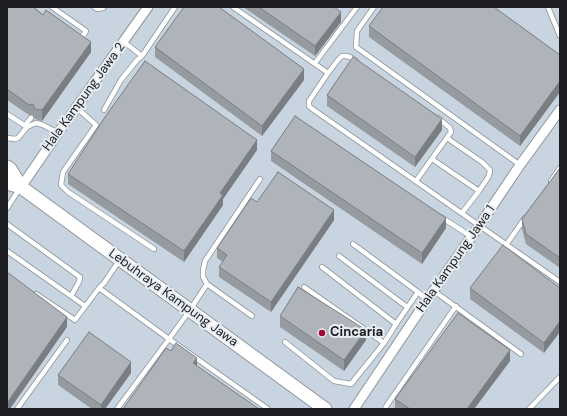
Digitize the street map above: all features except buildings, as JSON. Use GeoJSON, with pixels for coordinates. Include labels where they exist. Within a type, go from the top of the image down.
{"type":"FeatureCollection","features":[{"type":"Feature","properties":{"kind":"street","name":"Hala Kampung Jawa 2"},"geometry":{"type":"LineString","coordinates":[[21,187],[148,7]]}},
{"type":"Feature","properties":{"kind":"street","name":"Hala Kampung Jawa 1"},"geometry":{"type":"LineString","coordinates":[[354,409],[427,300],[472,237],[520,164],[560,110]]}},
{"type":"Feature","properties":{"kind":"street","name":"Lebuhraya Kampung Jawa"},"geometry":{"type":"LineString","coordinates":[[7,167],[10,169],[21,187]]}},
{"type":"Feature","properties":{"kind":"street","name":"Lebuhraya Kampung Jawa"},"geometry":{"type":"LineString","coordinates":[[7,183],[21,187],[325,409]]}},
{"type":"Feature","properties":{"kind":"lane"},"geometry":{"type":"LineString","coordinates":[[52,7],[86,31],[81,38]]}},
{"type":"Feature","properties":{"kind":"lane"},"geometry":{"type":"LineString","coordinates":[[94,7],[98,9],[104,7]]}},
{"type":"Feature","properties":{"kind":"lane"},"geometry":{"type":"LineString","coordinates":[[104,110],[121,80],[142,56],[175,7]]}},
{"type":"Feature","properties":{"kind":"lane"},"geometry":{"type":"LineString","coordinates":[[233,7],[328,72]]}},
{"type":"Feature","properties":{"kind":"lane"},"geometry":{"type":"LineString","coordinates":[[315,63],[357,7]]}},
{"type":"Feature","properties":{"kind":"lane"},"geometry":{"type":"LineString","coordinates":[[374,7],[357,31],[356,47],[520,164]]}},
{"type":"Feature","properties":{"kind":"lane"},"geometry":{"type":"LineString","coordinates":[[548,7],[560,36]]}},
{"type":"Feature","properties":{"kind":"lane"},"geometry":{"type":"LineString","coordinates":[[124,42],[142,56]]}},
{"type":"Feature","properties":{"kind":"lane"},"geometry":{"type":"LineString","coordinates":[[363,66],[350,56],[342,56],[328,72],[309,101],[309,106],[560,282]]}},
{"type":"Feature","properties":{"kind":"lane"},"geometry":{"type":"LineString","coordinates":[[76,107],[96,125],[63,172],[61,185],[68,192],[154,249]]}},
{"type":"Feature","properties":{"kind":"lane"},"geometry":{"type":"LineString","coordinates":[[7,114],[26,126],[36,123],[58,133]]}},
{"type":"Feature","properties":{"kind":"lane"},"geometry":{"type":"LineString","coordinates":[[416,181],[451,132],[450,128],[434,115]]}},
{"type":"Feature","properties":{"kind":"lane"},"geometry":{"type":"LineString","coordinates":[[7,138],[18,138],[31,118]]}},
{"type":"Feature","properties":{"kind":"lane"},"geometry":{"type":"LineString","coordinates":[[447,138],[482,162],[490,170],[489,176],[462,213]]}},
{"type":"Feature","properties":{"kind":"lane"},"geometry":{"type":"LineString","coordinates":[[432,159],[479,191]]}},
{"type":"Feature","properties":{"kind":"lane"},"geometry":{"type":"LineString","coordinates":[[546,187],[560,168]]}},
{"type":"Feature","properties":{"kind":"lane"},"geometry":{"type":"LineString","coordinates":[[252,316],[207,284],[203,277],[203,270],[205,261],[260,179]]}},
{"type":"Feature","properties":{"kind":"lane"},"geometry":{"type":"LineString","coordinates":[[7,208],[21,187]]}},
{"type":"Feature","properties":{"kind":"lane"},"geometry":{"type":"LineString","coordinates":[[506,245],[529,213]]}},
{"type":"Feature","properties":{"kind":"lane"},"geometry":{"type":"LineString","coordinates":[[439,216],[472,237]]}},
{"type":"Feature","properties":{"kind":"lane"},"geometry":{"type":"LineString","coordinates":[[7,224],[80,277],[79,282],[71,296]]}},
{"type":"Feature","properties":{"kind":"lane"},"geometry":{"type":"LineString","coordinates":[[353,244],[427,300]]}},
{"type":"Feature","properties":{"kind":"lane"},"geometry":{"type":"LineString","coordinates":[[7,251],[85,306]]}},
{"type":"Feature","properties":{"kind":"lane"},"geometry":{"type":"LineString","coordinates":[[339,256],[407,307]]}},
{"type":"Feature","properties":{"kind":"lane"},"geometry":{"type":"LineString","coordinates":[[33,292],[75,320],[104,283],[120,259]]}},
{"type":"Feature","properties":{"kind":"lane"},"geometry":{"type":"LineString","coordinates":[[322,267],[396,324]]}},
{"type":"Feature","properties":{"kind":"lane"},"geometry":{"type":"LineString","coordinates":[[116,409],[169,339],[207,284]]}},
{"type":"Feature","properties":{"kind":"lane"},"geometry":{"type":"LineString","coordinates":[[304,287],[384,343]]}},
{"type":"Feature","properties":{"kind":"lane"},"geometry":{"type":"LineString","coordinates":[[99,288],[268,409]]}},
{"type":"Feature","properties":{"kind":"lane"},"geometry":{"type":"LineString","coordinates":[[434,290],[521,354]]}},
{"type":"Feature","properties":{"kind":"lane"},"geometry":{"type":"LineString","coordinates":[[285,342],[334,381],[352,384],[384,343],[418,292]]}},
{"type":"Feature","properties":{"kind":"lane"},"geometry":{"type":"LineString","coordinates":[[385,409],[456,306]]}},
{"type":"Feature","properties":{"kind":"lane"},"geometry":{"type":"LineString","coordinates":[[17,409],[67,340]]}},
{"type":"Feature","properties":{"kind":"lane"},"geometry":{"type":"LineString","coordinates":[[530,409],[560,377]]}},
{"type":"Feature","properties":{"kind":"shaded area"},"geometry":{"type":"Polygon","coordinates":[[[7,7],[560,7],[560,409],[7,409],[7,7]]]}},
{"type":"Feature","properties":{"kind":"place","name":"Cincaria"},"geometry":{"type":"Point","coordinates":[322,333]}}]}
